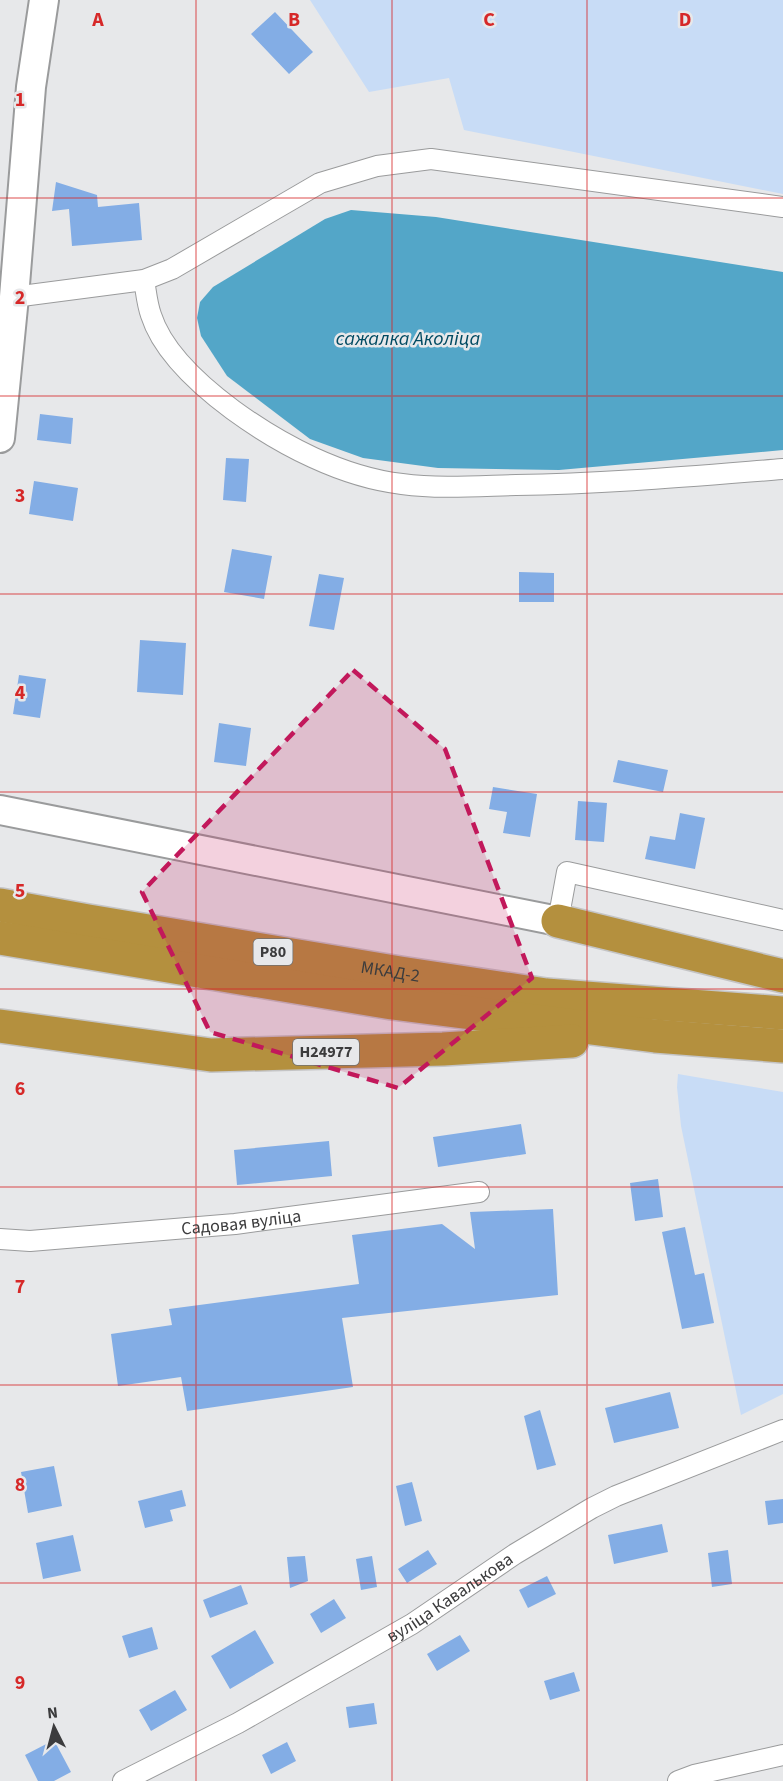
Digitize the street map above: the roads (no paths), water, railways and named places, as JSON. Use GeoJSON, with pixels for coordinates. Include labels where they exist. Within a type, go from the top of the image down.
{"type":"FeatureCollection","features":[{"type":"Feature","properties":{"kind":"highway","name":"МКАД-2"},"geometry":{"type":"LineString","coordinates":[[0,904],[238,946],[546,995],[783,1013]]}},
{"type":"Feature","properties":{"kind":"highway"},"geometry":{"type":"LineString","coordinates":[[558,921],[783,976]]}},
{"type":"Feature","properties":{"kind":"highway","name":"Р80"},"geometry":{"type":"LineString","coordinates":[[0,938],[392,1004],[655,1036],[783,1046]]}},
{"type":"Feature","properties":{"kind":"highway","name":"Н24977"},"geometry":{"type":"LineString","coordinates":[[0,1026],[211,1055],[443,1048],[655,1036]]}},
{"type":"Feature","properties":{"kind":"street"},"geometry":{"type":"LineString","coordinates":[[0,438],[3,367],[14,297],[30,87],[44,0]]}},
{"type":"Feature","properties":{"kind":"street"},"geometry":{"type":"LineString","coordinates":[[14,297],[144,280],[172,268],[320,183],[377,166],[431,159],[783,207]]}},
{"type":"Feature","properties":{"kind":"street"},"geometry":{"type":"LineString","coordinates":[[144,280],[151,316],[160,333],[170,350],[204,389],[252,424],[299,450],[349,472],[401,484],[449,487],[576,484],[783,469]]}},
{"type":"Feature","properties":{"kind":"street"},"geometry":{"type":"LineString","coordinates":[[0,810],[558,921],[567,872],[783,920]]}},
{"type":"Feature","properties":{"kind":"street","name":"Садовая вуліца"},"geometry":{"type":"LineString","coordinates":[[0,1239],[30,1241],[235,1224],[479,1192]]}},
{"type":"Feature","properties":{"kind":"street","name":"вуліца Кавалькова"},"geometry":{"type":"LineString","coordinates":[[123,1781],[238,1723],[412,1624],[515,1554],[592,1508],[626,1492],[783,1430]]}},
{"type":"Feature","properties":{"kind":"street"},"geometry":{"type":"LineString","coordinates":[[678,1781],[694,1775],[783,1755]]}},
{"type":"Feature","properties":{"kind":"water","name":"сажалка Аколіца"},"geometry":{"type":"Polygon","coordinates":[[[351,210],[436,217],[783,272],[783,450],[559,470],[438,468],[363,458],[310,439],[227,376],[201,336],[197,318],[200,302],[213,287],[325,219],[351,210]]]}}]}
